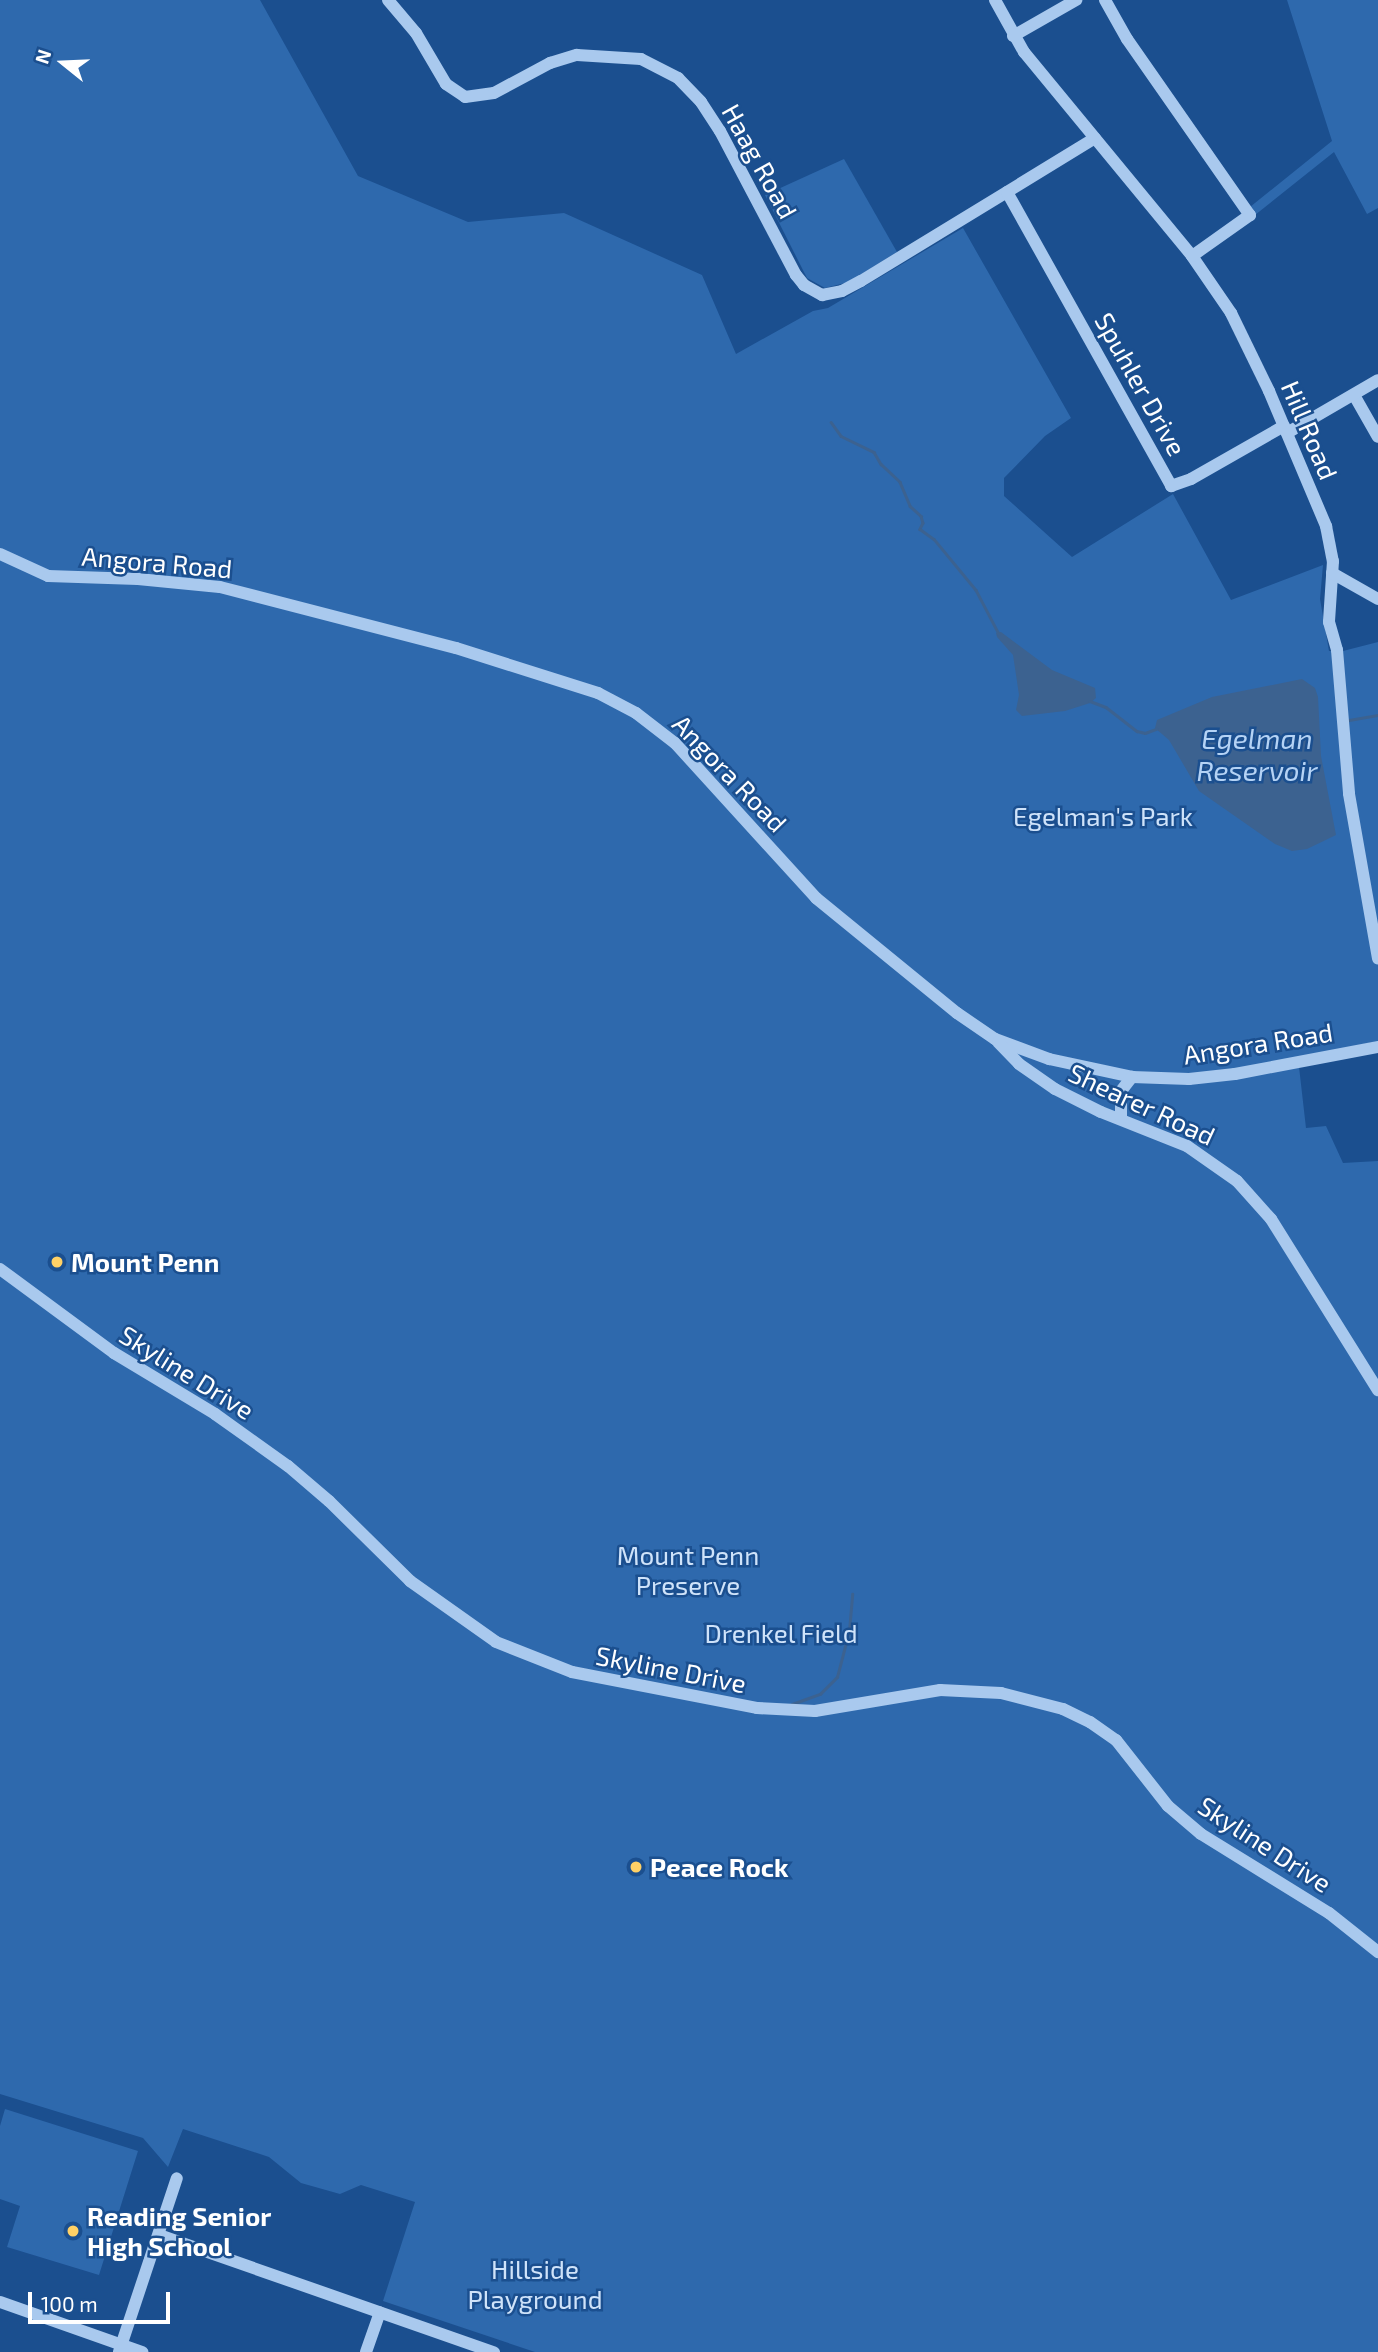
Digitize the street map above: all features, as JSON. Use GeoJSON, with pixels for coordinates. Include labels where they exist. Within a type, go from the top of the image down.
{"type":"FeatureCollection","features":[{"type":"Feature","properties":{"kind":"street","name":"Haag Road"},"geometry":{"type":"LineString","coordinates":[[388,0],[416,33],[446,84],[465,97],[494,93],[550,63],[577,55],[641,59],[672,74],[691,90],[714,121],[796,275],[804,285],[822,295],[842,291],[861,281],[1095,138]]}},
{"type":"Feature","properties":{"kind":"street","name":"Hill Road"},"geometry":{"type":"LineString","coordinates":[[995,0],[1013,36],[1192,256],[1243,334],[1326,526],[1332,573],[1329,622],[1337,650],[1349,794],[1378,958]]}},
{"type":"Feature","properties":{"kind":"street"},"geometry":{"type":"LineString","coordinates":[[1013,36],[1076,0]]}},
{"type":"Feature","properties":{"kind":"street"},"geometry":{"type":"LineString","coordinates":[[1105,0],[1127,39],[1250,215],[1192,256]]}},
{"type":"Feature","properties":{"kind":"street","name":"Spuhler Drive"},"geometry":{"type":"LineString","coordinates":[[1007,192],[1171,486],[1191,479],[1286,429]]}},
{"type":"Feature","properties":{"kind":"street"},"geometry":{"type":"LineString","coordinates":[[1286,429],[1378,380]]}},
{"type":"Feature","properties":{"kind":"street"},"geometry":{"type":"LineString","coordinates":[[1354,395],[1378,437]]}},
{"type":"Feature","properties":{"kind":"street","name":"Angora Road"},"geometry":{"type":"LineString","coordinates":[[0,554],[48,576],[138,579],[220,587],[456,648],[605,697],[636,713],[675,743],[817,898],[957,1013],[995,1039],[1065,1064],[1132,1077],[1214,1077],[1378,1047]]}},
{"type":"Feature","properties":{"kind":"street"},"geometry":{"type":"LineString","coordinates":[[1332,573],[1378,599]]}},
{"type":"Feature","properties":{"kind":"street","name":"Shearer Road"},"geometry":{"type":"LineString","coordinates":[[995,1039],[1019,1064],[1046,1083],[1075,1100],[1187,1146],[1223,1169],[1249,1192],[1270,1219],[1378,1390]]}},
{"type":"Feature","properties":{"kind":"street"},"geometry":{"type":"LineString","coordinates":[[1121,1119],[1121,1091],[1132,1077]]}},
{"type":"Feature","properties":{"kind":"street","name":"Skyline Drive"},"geometry":{"type":"LineString","coordinates":[[0,1269],[114,1353],[205,1408],[288,1466],[329,1501],[410,1581],[496,1642],[572,1672],[757,1709],[816,1711],[948,1690],[1001,1693],[1063,1709],[1090,1722],[1115,1740],[1168,1805],[1193,1828],[1329,1913],[1377,1952]]}},
{"type":"Feature","properties":{"kind":"street"},"geometry":{"type":"LineString","coordinates":[[120,2349],[177,2178]]}},
{"type":"Feature","properties":{"kind":"street"},"geometry":{"type":"LineString","coordinates":[[159,2235],[494,2352]]}},
{"type":"Feature","properties":{"kind":"street"},"geometry":{"type":"LineString","coordinates":[[0,2302],[120,2349],[142,2352]]}},
{"type":"Feature","properties":{"kind":"street"},"geometry":{"type":"LineString","coordinates":[[366,2352],[380,2312]]}},
{"type":"Feature","properties":{"kind":"green space","name":"Mount Penn Preserve"},"geometry":{"type":"Polygon","coordinates":[[[0,0],[260,0],[358,176],[468,222],[564,213],[702,275],[736,354],[813,311],[828,308],[963,228],[1071,418],[1045,436],[1004,478],[1004,496],[1072,557],[1173,494],[1231,600],[1323,565],[1320,599],[1329,651],[1343,651],[1378,642],[1378,1041],[1298,1058],[1306,1128],[1326,1126],[1343,1163],[1378,1161],[1378,2352],[535,2352],[383,2301],[415,2202],[361,2185],[340,2194],[301,2183],[269,2157],[183,2129],[168,2167],[143,2138],[0,2094],[0,0]]]}},
{"type":"Feature","properties":{"kind":"green space"},"geometry":{"type":"Polygon","coordinates":[[[1287,0],[1378,0],[1378,208],[1367,214],[1334,152],[1255,215],[1250,207],[1332,141],[1287,0]]]}},
{"type":"Feature","properties":{"kind":"green space"},"geometry":{"type":"Polygon","coordinates":[[[844,159],[897,252],[849,282],[825,288],[807,278],[765,195],[844,159]]]}},
{"type":"Feature","properties":{"kind":"green space"},"geometry":{"type":"Polygon","coordinates":[[[5,2109],[138,2151],[99,2275],[7,2247],[20,2206],[0,2199],[0,2126],[5,2109]]]}},
{"type":"Feature","properties":{"kind":"water"},"geometry":{"type":"Polygon","coordinates":[[[1001,632],[1052,670],[1095,688],[1096,698],[1090,703],[1065,711],[1022,716],[1016,710],[1019,695],[1013,655],[997,637],[996,633],[1001,632]]]}},
{"type":"Feature","properties":{"kind":"water","name":"Egelman Reservoir"},"geometry":{"type":"Polygon","coordinates":[[[1302,679],[1315,688],[1318,697],[1321,756],[1336,835],[1307,849],[1292,851],[1275,844],[1199,791],[1169,740],[1155,728],[1157,720],[1212,697],[1302,679]]]}},
{"type":"Feature","properties":{"kind":"waterway"},"geometry":{"type":"LineString","coordinates":[[831,422],[841,436],[874,452],[881,464],[900,482],[910,506],[921,516],[923,523],[920,529],[934,539],[976,590],[999,634]]}},
{"type":"Feature","properties":{"kind":"waterway"},"geometry":{"type":"LineString","coordinates":[[1090,701],[1106,707],[1137,731],[1145,733],[1156,729]]}},
{"type":"Feature","properties":{"kind":"waterway"},"geometry":{"type":"LineString","coordinates":[[1349,720],[1378,715]]}},
{"type":"Feature","properties":{"kind":"waterway"},"geometry":{"type":"LineString","coordinates":[[792,1704],[820,1694],[837,1677],[849,1631],[852,1594]]}},
{"type":"Feature","properties":{"kind":"place","name":"Mount Penn"},"geometry":{"type":"Point","coordinates":[57,1262]}},
{"type":"Feature","properties":{"kind":"place","name":"Peace Rock"},"geometry":{"type":"Point","coordinates":[636,1867]}},
{"type":"Feature","properties":{"kind":"place","name":"Reading Senior High School"},"geometry":{"type":"Point","coordinates":[73,2231]}},
{"type":"Feature","properties":{"kind":"park label","name":"Egelman's Park"},"geometry":{"type":"Point","coordinates":[1103,816]}},
{"type":"Feature","properties":{"kind":"park label","name":"Drenkel Field"},"geometry":{"type":"Point","coordinates":[781,1633]}},
{"type":"Feature","properties":{"kind":"park label","name":"Hillside Playground"},"geometry":{"type":"Point","coordinates":[535,2284]}}]}
